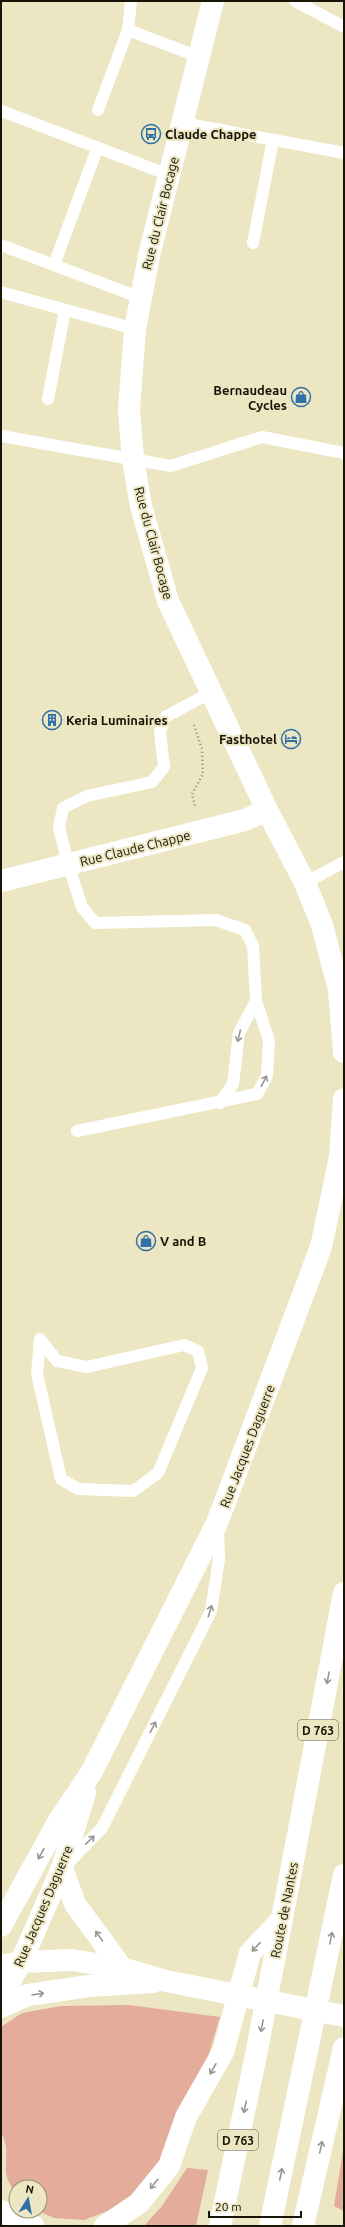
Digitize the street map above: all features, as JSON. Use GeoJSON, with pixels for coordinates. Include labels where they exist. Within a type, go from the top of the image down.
{"type":"FeatureCollection","features":[{"type":"Feature","properties":{"kind":"main road","name":"Rue du Clair Bocage"},"geometry":{"type":"LineString","coordinates":[[213,1],[150,251],[135,328],[129,410],[133,459],[141,506],[168,601],[267,810]]}},
{"type":"Feature","properties":{"kind":"main road","name":"Rue Claude Chappe"},"geometry":{"type":"LineString","coordinates":[[1,881],[245,820],[267,810]]}},
{"type":"Feature","properties":{"kind":"main road"},"geometry":{"type":"LineString","coordinates":[[267,810],[305,883],[322,925],[339,990],[344,1052]]}},
{"type":"Feature","properties":{"kind":"main road","name":"Rue Jacques Daguerre"},"geometry":{"type":"LineString","coordinates":[[1,1926],[58,1822],[91,1773],[217,1523],[321,1247],[340,1157],[344,1099]]}},
{"type":"Feature","properties":{"kind":"main road","name":"Route de Nantes"},"geometry":{"type":"LineString","coordinates":[[220,2226],[282,1919],[344,1593]]}},
{"type":"Feature","properties":{"kind":"main road","name":"Rue Jacques Daguerre"},"geometry":{"type":"LineString","coordinates":[[1,1987],[9,1983],[11,1964],[62,1868],[91,1773]]}},
{"type":"Feature","properties":{"kind":"main road"},"geometry":{"type":"LineString","coordinates":[[62,1868],[75,1904],[122,1968]]}},
{"type":"Feature","properties":{"kind":"main road"},"geometry":{"type":"LineString","coordinates":[[270,2226],[344,1875]]}},
{"type":"Feature","properties":{"kind":"main road"},"geometry":{"type":"LineString","coordinates":[[105,2226],[139,2203],[169,2166],[186,2117],[223,2052],[250,1953],[282,1919]]}},
{"type":"Feature","properties":{"kind":"main road"},"geometry":{"type":"LineString","coordinates":[[11,1964],[72,1960],[122,1968],[166,1981],[344,2016]]}},
{"type":"Feature","properties":{"kind":"main road"},"geometry":{"type":"LineString","coordinates":[[1,2007],[36,1994],[89,1986],[166,1981]]}},
{"type":"Feature","properties":{"kind":"main road"},"geometry":{"type":"LineString","coordinates":[[303,2226],[344,2048]]}},
{"type":"Feature","properties":{"kind":"main road"},"geometry":{"type":"LineString","coordinates":[[1,2211],[33,2226]]}},
{"type":"Feature","properties":{"kind":"lane"},"geometry":{"type":"LineString","coordinates":[[98,110],[128,30],[131,1]]}},
{"type":"Feature","properties":{"kind":"lane"},"geometry":{"type":"LineString","coordinates":[[295,1],[344,27]]}},
{"type":"Feature","properties":{"kind":"lane"},"geometry":{"type":"LineString","coordinates":[[128,30],[199,57]]}},
{"type":"Feature","properties":{"kind":"lane"},"geometry":{"type":"LineString","coordinates":[[2,111],[170,175]]}},
{"type":"Feature","properties":{"kind":"lane"},"geometry":{"type":"LineString","coordinates":[[182,123],[344,153]]}},
{"type":"Feature","properties":{"kind":"lane"},"geometry":{"type":"LineString","coordinates":[[254,243],[273,140]]}},
{"type":"Feature","properties":{"kind":"lane"},"geometry":{"type":"LineString","coordinates":[[54,265],[97,148]]}},
{"type":"Feature","properties":{"kind":"lane"},"geometry":{"type":"LineString","coordinates":[[1,245],[141,298]]}},
{"type":"Feature","properties":{"kind":"lane"},"geometry":{"type":"LineString","coordinates":[[1,292],[135,328]]}},
{"type":"Feature","properties":{"kind":"lane"},"geometry":{"type":"LineString","coordinates":[[48,399],[65,310]]}},
{"type":"Feature","properties":{"kind":"lane"},"geometry":{"type":"LineString","coordinates":[[1,436],[171,466],[262,437],[344,453]]}},
{"type":"Feature","properties":{"kind":"lane"},"geometry":{"type":"LineString","coordinates":[[77,1131],[220,1103],[257,1094],[267,1076],[269,1041],[256,1001],[253,946],[245,930],[216,920],[95,923],[82,907],[68,864],[59,827],[63,808],[87,796],[152,782],[164,766],[160,732],[164,717],[212,692]]}},
{"type":"Feature","properties":{"kind":"lane"},"geometry":{"type":"LineString","coordinates":[[305,883],[344,862]]}},
{"type":"Feature","properties":{"kind":"lane"},"geometry":{"type":"LineString","coordinates":[[220,1103],[233,1084],[239,1033],[256,1001]]}},
{"type":"Feature","properties":{"kind":"lane"},"geometry":{"type":"LineString","coordinates":[[40,1339],[57,1361],[87,1367],[184,1346],[198,1351],[202,1368],[158,1473],[133,1491],[78,1490],[61,1479],[37,1374],[40,1339]]}},
{"type":"Feature","properties":{"kind":"lane"},"geometry":{"type":"LineString","coordinates":[[62,1868],[102,1828],[211,1611],[219,1559],[217,1523]]}},
{"type":"Feature","properties":{"kind":"shaded area"},"geometry":{"type":"Polygon","coordinates":[[[129,2005],[220,2017],[195,2100],[172,2143],[144,2185],[118,2207],[84,2220],[54,2218],[48,2215],[48,2179],[8,2180],[6,2172],[6,2145],[1,2133],[1,2027],[22,2013],[61,2006],[129,2005]]]}},
{"type":"Feature","properties":{"kind":"shaded area"},"geometry":{"type":"Polygon","coordinates":[[[344,2145],[344,2211],[334,2206],[344,2145]]]}},
{"type":"Feature","properties":{"kind":"shaded area"},"geometry":{"type":"Polygon","coordinates":[[[187,2168],[208,2170],[196,2226],[144,2226],[162,2206],[187,2168]]]}},
{"type":"Feature","properties":{"kind":"place","name":"Claude Chappe"},"geometry":{"type":"Point","coordinates":[151,134]}},
{"type":"Feature","properties":{"kind":"place","name":"Bernaudeau Cycles"},"geometry":{"type":"Point","coordinates":[301,397]}},
{"type":"Feature","properties":{"kind":"place","name":"Keria Luminaires"},"geometry":{"type":"Point","coordinates":[52,720]}},
{"type":"Feature","properties":{"kind":"place","name":"Fasthotel"},"geometry":{"type":"Point","coordinates":[291,739]}},
{"type":"Feature","properties":{"kind":"place","name":"V and B"},"geometry":{"type":"Point","coordinates":[146,1241]}}]}
